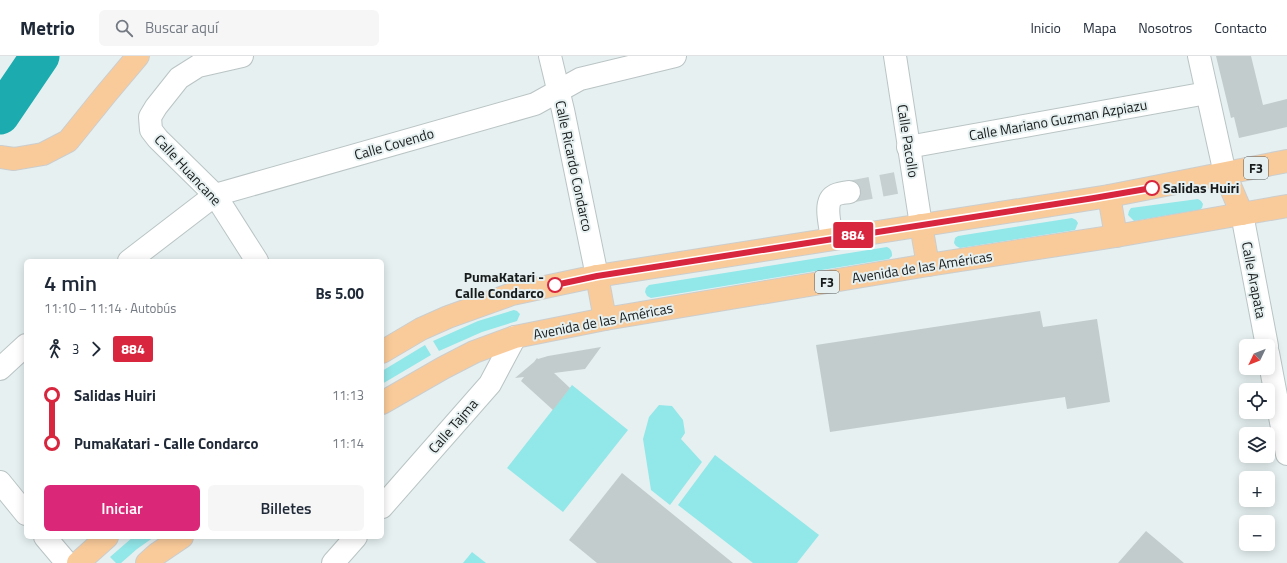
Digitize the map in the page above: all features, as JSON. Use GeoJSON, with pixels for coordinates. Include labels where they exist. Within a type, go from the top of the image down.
{"type":"FeatureCollection","features":[{"type":"Feature","properties":{"kind":"main road"},"geometry":{"type":"LineString","coordinates":[[0,157],[14,159],[43,154],[68,141],[138,56]]}},
{"type":"Feature","properties":{"kind":"main road","name":"F3"},"geometry":{"type":"LineString","coordinates":[[384,351],[421,329],[448,317],[512,294],[597,276],[1109,196],[1287,161]]}},
{"type":"Feature","properties":{"kind":"main road"},"geometry":{"type":"LineString","coordinates":[[1225,174],[1242,214]]}},
{"type":"Feature","properties":{"kind":"main road"},"geometry":{"type":"LineString","coordinates":[[1109,196],[1116,236]]}},
{"type":"Feature","properties":{"kind":"main road","name":"Avenida de las Américas"},"geometry":{"type":"LineString","coordinates":[[384,402],[429,375],[474,352],[515,338],[605,318],[1116,236],[1287,206]]}},
{"type":"Feature","properties":{"kind":"main road"},"geometry":{"type":"LineString","coordinates":[[921,225],[928,265]]}},
{"type":"Feature","properties":{"kind":"main road"},"geometry":{"type":"LineString","coordinates":[[597,276],[605,318]]}},
{"type":"Feature","properties":{"kind":"main road"},"geometry":{"type":"LineString","coordinates":[[78,563],[104,539]]}},
{"type":"Feature","properties":{"kind":"main road"},"geometry":{"type":"LineString","coordinates":[[147,563],[156,554],[179,539]]}},
{"type":"Feature","properties":{"kind":"street","name":"Calle Huancane"},"geometry":{"type":"LineString","coordinates":[[242,56],[198,66],[179,78],[150,117],[152,130],[158,139],[214,195],[256,259]]}},
{"type":"Feature","properties":{"kind":"street","name":"Calle Ricardo Condarco"},"geometry":{"type":"LineString","coordinates":[[550,56],[559,91],[597,276]]}},
{"type":"Feature","properties":{"kind":"street","name":"Calle Covendo"},"geometry":{"type":"LineString","coordinates":[[132,259],[214,195],[535,104],[580,79],[675,56]]}},
{"type":"Feature","properties":{"kind":"street","name":"Calle Pacollo"},"geometry":{"type":"LineString","coordinates":[[895,56],[908,146],[905,182],[921,225]]}},
{"type":"Feature","properties":{"kind":"street"},"geometry":{"type":"LineString","coordinates":[[1199,56],[1225,174]]}},
{"type":"Feature","properties":{"kind":"street","name":"Calle Mariano Guzman Azpiazu"},"geometry":{"type":"LineString","coordinates":[[908,146],[1207,93]]}},
{"type":"Feature","properties":{"kind":"street"},"geometry":{"type":"LineString","coordinates":[[832,239],[828,207],[829,200],[834,195],[849,192]]}},
{"type":"Feature","properties":{"kind":"street","name":"Calle Arapata"},"geometry":{"type":"LineString","coordinates":[[1242,214],[1266,339]]}},
{"type":"Feature","properties":{"kind":"street","name":"Calle Tajma"},"geometry":{"type":"LineString","coordinates":[[384,505],[490,384],[515,338]]}},
{"type":"Feature","properties":{"kind":"street"},"geometry":{"type":"LineString","coordinates":[[0,369],[24,347]]}},
{"type":"Feature","properties":{"kind":"street"},"geometry":{"type":"LineString","coordinates":[[1272,375],[1287,454]]}},
{"type":"Feature","properties":{"kind":"street"},"geometry":{"type":"LineString","coordinates":[[0,482],[24,512]]}},
{"type":"Feature","properties":{"kind":"street"},"geometry":{"type":"LineString","coordinates":[[47,539],[67,563]]}},
{"type":"Feature","properties":{"kind":"street"},"geometry":{"type":"LineString","coordinates":[[333,563],[354,539]]}},
{"type":"Feature","properties":{"kind":"shaded area"},"geometry":{"type":"Polygon","coordinates":[[[1198,199],[1203,204],[1202,208],[1199,210],[1134,221],[1128,215],[1131,208],[1198,199]]]}},
{"type":"Feature","properties":{"kind":"shaded area"},"geometry":{"type":"Polygon","coordinates":[[[1072,218],[1078,223],[1075,230],[960,248],[954,243],[955,238],[958,236],[1072,218]]]}},
{"type":"Feature","properties":{"kind":"shaded area"},"geometry":{"type":"Polygon","coordinates":[[[887,247],[892,253],[892,256],[889,259],[651,298],[647,296],[645,292],[649,285],[887,247]]]}},
{"type":"Feature","properties":{"kind":"shaded area"},"geometry":{"type":"Polygon","coordinates":[[[514,310],[520,314],[517,321],[482,332],[439,351],[433,341],[478,321],[514,310]]]}},
{"type":"Feature","properties":{"kind":"shaded area"},"geometry":{"type":"Polygon","coordinates":[[[425,345],[431,355],[384,383],[384,370],[425,345]]]}},
{"type":"Feature","properties":{"kind":"shaded area"},"geometry":{"type":"Polygon","coordinates":[[[572,385],[628,430],[563,512],[507,468],[572,385]]]}},
{"type":"Feature","properties":{"kind":"shaded area"},"geometry":{"type":"Polygon","coordinates":[[[659,405],[672,406],[683,420],[685,433],[681,439],[702,462],[670,505],[651,490],[643,439],[649,417],[659,405]]]}},
{"type":"Feature","properties":{"kind":"shaded area"},"geometry":{"type":"Polygon","coordinates":[[[715,455],[819,535],[797,563],[753,563],[678,505],[715,455]]]}},
{"type":"Feature","properties":{"kind":"shaded area"},"geometry":{"type":"Polygon","coordinates":[[[131,539],[151,539],[121,563],[116,563],[110,557],[131,539]]]}},
{"type":"Feature","properties":{"kind":"shaded area"},"geometry":{"type":"Polygon","coordinates":[[[472,552],[486,563],[463,563],[472,552]]]}},
{"type":"Feature","properties":{"kind":"building"},"geometry":{"type":"Polygon","coordinates":[[[1216,56],[1251,56],[1263,105],[1287,99],[1287,127],[1239,138],[1234,117],[1231,118],[1216,56]]]}},
{"type":"Feature","properties":{"kind":"building"},"geometry":{"type":"Polygon","coordinates":[[[1040,311],[1043,327],[1097,319],[1110,402],[1067,409],[1065,397],[830,432],[816,345],[1040,311]]]}},
{"type":"Feature","properties":{"kind":"building"},"geometry":{"type":"Polygon","coordinates":[[[601,347],[585,369],[554,373],[570,388],[553,410],[521,381],[524,377],[515,378],[537,358],[601,347]]]}},
{"type":"Feature","properties":{"kind":"building"},"geometry":{"type":"Polygon","coordinates":[[[622,473],[733,563],[597,563],[569,540],[622,473]]]}},
{"type":"Feature","properties":{"kind":"building"},"geometry":{"type":"Polygon","coordinates":[[[1146,531],[1184,563],[1118,563],[1146,531]]]}},
{"type":"Feature","properties":{"kind":"waterway"},"geometry":{"type":"LineString","coordinates":[[0,115],[40,56]]}},
{"type":"Feature","properties":{"kind":"tunnel"},"geometry":{"type":"LineString","coordinates":[[849,192],[896,183]]}},
{"type":"Feature","properties":{"kind":"bus line","name":"884"},"geometry":{"type":"LineString","coordinates":[[555,285],[597,276],[1152,188]]}},
{"type":"Feature","properties":{"kind":"place","name":"Salidas Huiri"},"geometry":{"type":"Point","coordinates":[1152,188]}},
{"type":"Feature","properties":{"kind":"place","name":"PumaKatari - Calle Condarco"},"geometry":{"type":"Point","coordinates":[555,285]}}]}
